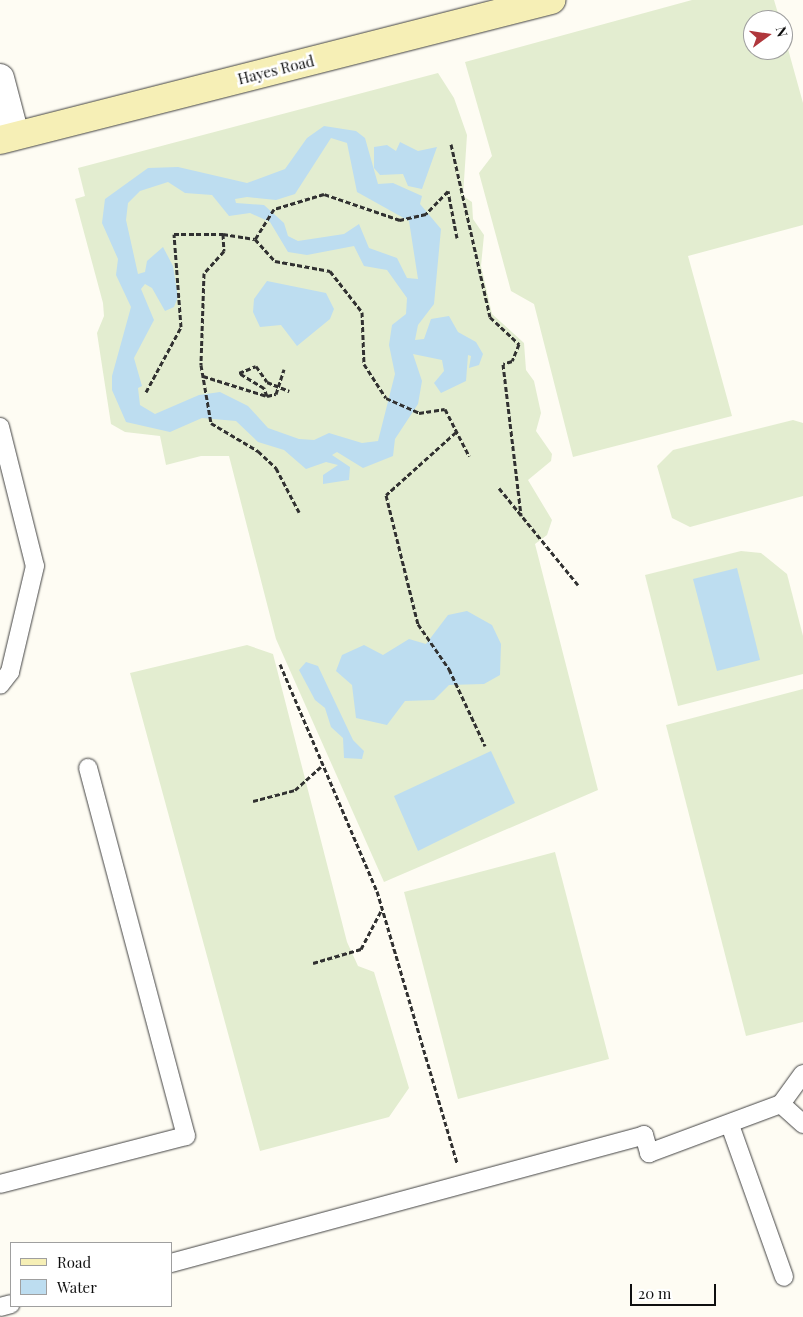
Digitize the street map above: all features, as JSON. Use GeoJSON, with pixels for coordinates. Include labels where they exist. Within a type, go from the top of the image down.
{"type":"FeatureCollection","features":[{"type":"Feature","properties":{"kind":"street","name":"Hayes Road"},"geometry":{"type":"LineString","coordinates":[[8,137],[551,0]]}},
{"type":"Feature","properties":{"kind":"street"},"geometry":{"type":"LineString","coordinates":[[0,78],[8,137]]}},
{"type":"Feature","properties":{"kind":"lane"},"geometry":{"type":"LineString","coordinates":[[0,427],[35,566],[10,672],[0,685]]}},
{"type":"Feature","properties":{"kind":"lane"},"geometry":{"type":"LineString","coordinates":[[0,1184],[186,1136],[88,768]]}},
{"type":"Feature","properties":{"kind":"lane"},"geometry":{"type":"LineString","coordinates":[[172,1263],[644,1135],[649,1153],[730,1125],[781,1104],[803,1074]]}},
{"type":"Feature","properties":{"kind":"lane"},"geometry":{"type":"LineString","coordinates":[[781,1104],[803,1124]]}},
{"type":"Feature","properties":{"kind":"lane"},"geometry":{"type":"LineString","coordinates":[[730,1125],[784,1277]]}},
{"type":"Feature","properties":{"kind":"path"},"geometry":{"type":"LineString","coordinates":[[450,144],[490,318],[519,344],[512,361],[503,364],[521,516]]}},
{"type":"Feature","properties":{"kind":"path"},"geometry":{"type":"LineString","coordinates":[[255,240],[260,227],[280,206],[324,194],[400,220],[431,211],[448,191],[457,238]]}},
{"type":"Feature","properties":{"kind":"path"},"geometry":{"type":"LineString","coordinates":[[146,392],[181,327],[174,234],[222,234],[255,240],[275,261],[330,271],[362,312],[364,364],[386,398],[419,413],[445,409],[469,456]]}},
{"type":"Feature","properties":{"kind":"path"},"geometry":{"type":"LineString","coordinates":[[222,234],[224,251],[204,273],[202,376],[211,423],[258,450],[276,468],[299,512]]}},
{"type":"Feature","properties":{"kind":"path"},"geometry":{"type":"LineString","coordinates":[[267,396],[264,388],[239,373],[256,366],[267,382],[288,391]]}},
{"type":"Feature","properties":{"kind":"path"},"geometry":{"type":"LineString","coordinates":[[202,376],[267,396],[276,394],[284,369]]}},
{"type":"Feature","properties":{"kind":"path"},"geometry":{"type":"LineString","coordinates":[[456,432],[386,496],[418,624],[431,640],[485,746]]}},
{"type":"Feature","properties":{"kind":"path"},"geometry":{"type":"LineString","coordinates":[[499,488],[578,585]]}},
{"type":"Feature","properties":{"kind":"path"},"geometry":{"type":"LineString","coordinates":[[280,664],[382,909],[464,1185]]}},
{"type":"Feature","properties":{"kind":"path"},"geometry":{"type":"LineString","coordinates":[[253,801],[295,790],[323,765]]}},
{"type":"Feature","properties":{"kind":"path"},"geometry":{"type":"LineString","coordinates":[[313,963],[361,949],[382,909]]}},
{"type":"Feature","properties":{"kind":"green space"},"geometry":{"type":"Polygon","coordinates":[[[692,0],[774,0],[777,10],[743,10],[743,60],[791,60],[803,103],[803,225],[688,256],[732,416],[573,457],[534,304],[511,291],[479,173],[492,156],[465,62],[692,0]]]}},
{"type":"Feature","properties":{"kind":"green space"},"geometry":{"type":"Polygon","coordinates":[[[438,73],[454,98],[467,135],[463,196],[472,202],[473,219],[484,235],[481,266],[492,314],[524,343],[526,370],[534,381],[541,413],[536,431],[552,454],[551,461],[528,480],[552,520],[547,535],[535,544],[598,790],[384,882],[276,639],[229,456],[201,456],[166,465],[160,436],[125,432],[111,424],[97,333],[104,316],[103,303],[75,199],[85,196],[78,168],[438,73]]]}},
{"type":"Feature","properties":{"kind":"green space"},"geometry":{"type":"Polygon","coordinates":[[[793,420],[803,423],[803,496],[690,527],[672,518],[657,466],[673,450],[793,420]]]}},
{"type":"Feature","properties":{"kind":"green space"},"geometry":{"type":"Polygon","coordinates":[[[741,551],[761,553],[787,574],[803,636],[803,674],[678,706],[645,575],[741,551]]]}},
{"type":"Feature","properties":{"kind":"green space"},"geometry":{"type":"Polygon","coordinates":[[[247,645],[273,654],[347,942],[358,966],[374,972],[409,1088],[389,1117],[260,1151],[130,673],[247,645]]]}},
{"type":"Feature","properties":{"kind":"green space"},"geometry":{"type":"Polygon","coordinates":[[[803,689],[803,1022],[746,1036],[666,725],[803,689]]]}},
{"type":"Feature","properties":{"kind":"green space"},"geometry":{"type":"Polygon","coordinates":[[[555,852],[609,1059],[458,1099],[404,892],[555,852]]]}},
{"type":"Feature","properties":{"kind":"water"},"geometry":{"type":"Polygon","coordinates":[[[324,126],[356,131],[365,138],[378,184],[393,183],[422,196],[420,204],[441,229],[434,304],[418,325],[415,340],[424,339],[431,319],[449,316],[458,332],[476,342],[483,354],[479,365],[469,368],[471,356],[468,355],[466,381],[441,393],[434,383],[444,371],[442,360],[413,354],[422,381],[418,404],[395,439],[393,456],[363,468],[337,452],[332,455],[350,467],[349,480],[323,484],[323,475],[338,465],[326,462],[306,469],[284,450],[258,442],[236,421],[202,418],[170,432],[126,422],[112,390],[112,376],[131,307],[116,275],[118,259],[102,223],[105,199],[148,168],[178,167],[247,183],[285,169],[307,138],[324,126]],[[331,138],[295,194],[276,200],[247,197],[235,199],[236,203],[264,205],[284,223],[288,236],[298,241],[344,234],[359,224],[369,248],[397,258],[407,278],[418,279],[409,221],[357,192],[347,143],[331,138]],[[168,182],[140,191],[128,203],[126,220],[138,274],[145,272],[147,261],[163,247],[173,266],[178,297],[174,307],[165,311],[152,288],[145,284],[141,289],[154,320],[134,358],[142,386],[138,388],[140,405],[155,414],[199,395],[220,392],[248,406],[268,428],[299,439],[314,440],[329,433],[362,443],[378,441],[395,374],[389,345],[392,325],[406,314],[407,298],[387,270],[364,266],[354,246],[307,255],[288,252],[270,222],[250,213],[229,216],[212,195],[185,193],[168,182]]]}},
{"type":"Feature","properties":{"kind":"water"},"geometry":{"type":"Polygon","coordinates":[[[400,142],[418,151],[437,147],[422,189],[408,186],[403,174],[380,175],[374,168],[374,147],[387,145],[396,151],[400,142]]]}},
{"type":"Feature","properties":{"kind":"water"},"geometry":{"type":"Polygon","coordinates":[[[267,281],[326,293],[334,309],[330,319],[297,346],[281,325],[260,327],[253,312],[254,299],[267,281]]]}},
{"type":"Feature","properties":{"kind":"water"},"geometry":{"type":"Polygon","coordinates":[[[737,568],[760,660],[717,671],[693,579],[737,568]]]}},
{"type":"Feature","properties":{"kind":"water"},"geometry":{"type":"Polygon","coordinates":[[[467,611],[492,625],[501,644],[500,675],[484,684],[449,685],[434,700],[405,701],[387,725],[356,718],[352,685],[336,671],[342,655],[364,645],[383,655],[409,639],[426,644],[448,615],[467,611]]]}},
{"type":"Feature","properties":{"kind":"water"},"geometry":{"type":"Polygon","coordinates":[[[306,662],[318,666],[353,740],[364,751],[362,759],[344,758],[343,738],[331,727],[325,708],[315,700],[299,670],[306,662]]]}},
{"type":"Feature","properties":{"kind":"water"},"geometry":{"type":"Polygon","coordinates":[[[491,751],[515,803],[418,851],[394,796],[491,751]]]}}]}
